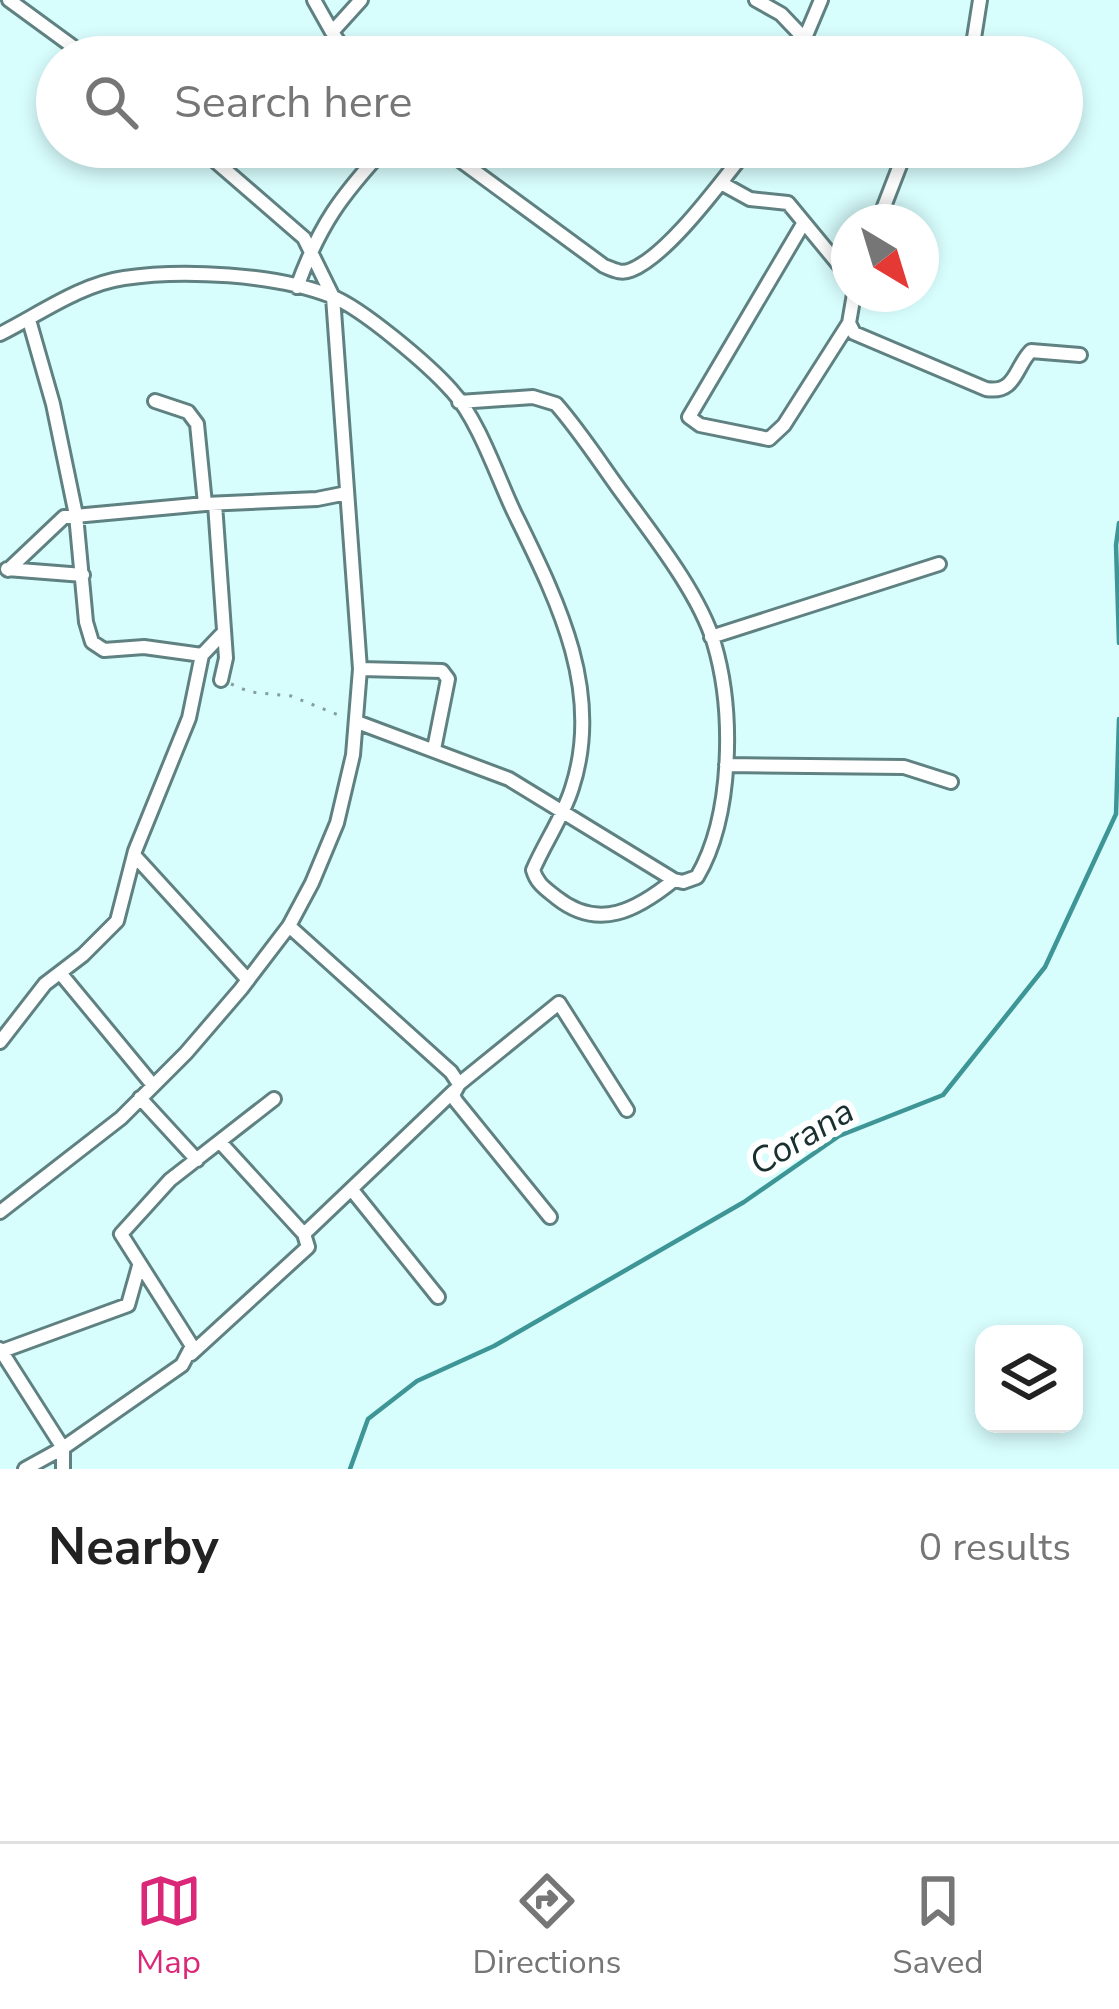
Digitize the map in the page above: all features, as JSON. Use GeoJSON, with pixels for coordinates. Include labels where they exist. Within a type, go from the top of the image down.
{"type":"FeatureCollection","features":[{"type":"Feature","properties":{"kind":"street"},"geometry":{"type":"LineString","coordinates":[[9,0],[58,36]]}},
{"type":"Feature","properties":{"kind":"street"},"geometry":{"type":"LineString","coordinates":[[314,0],[335,36]]}},
{"type":"Feature","properties":{"kind":"street"},"geometry":{"type":"LineString","coordinates":[[332,32],[361,0]]}},
{"type":"Feature","properties":{"kind":"street"},"geometry":{"type":"LineString","coordinates":[[756,0],[781,14],[800,36]]}},
{"type":"Feature","properties":{"kind":"street"},"geometry":{"type":"LineString","coordinates":[[806,36],[821,0]]}},
{"type":"Feature","properties":{"kind":"street"},"geometry":{"type":"LineString","coordinates":[[974,36],[980,0]]}},
{"type":"Feature","properties":{"kind":"street"},"geometry":{"type":"LineString","coordinates":[[0,1212],[121,1118],[186,1053],[289,926],[337,824],[357,722],[360,669],[333,297],[311,248],[222,168]]}},
{"type":"Feature","properties":{"kind":"street"},"geometry":{"type":"LineString","coordinates":[[297,287],[334,205],[367,168]]}},
{"type":"Feature","properties":{"kind":"street"},"geometry":{"type":"LineString","coordinates":[[471,168],[604,266],[619,272],[643,262],[686,224],[732,168]]}},
{"type":"Feature","properties":{"kind":"street"},"geometry":{"type":"LineString","coordinates":[[885,204],[899,168]]}},
{"type":"Feature","properties":{"kind":"street"},"geometry":{"type":"LineString","coordinates":[[721,182],[750,199],[788,203],[831,256]]}},
{"type":"Feature","properties":{"kind":"street"},"geometry":{"type":"LineString","coordinates":[[803,224],[689,416],[700,425],[770,439],[784,425],[849,323],[851,312]]}},
{"type":"Feature","properties":{"kind":"street"},"geometry":{"type":"LineString","coordinates":[[0,334],[121,278],[195,274],[297,287],[333,297],[405,348],[459,401],[561,611],[581,677],[580,762],[533,870],[536,881],[572,909],[611,917],[653,897],[674,880]]}},
{"type":"Feature","properties":{"kind":"street"},"geometry":{"type":"LineString","coordinates":[[29,320],[53,404],[76,515],[86,622],[97,648],[144,646],[202,655]]}},
{"type":"Feature","properties":{"kind":"street"},"geometry":{"type":"LineString","coordinates":[[849,323],[866,340],[996,391],[1015,380],[1031,350],[1080,355]]}},
{"type":"Feature","properties":{"kind":"street"},"geometry":{"type":"LineString","coordinates":[[357,722],[509,779],[674,880],[697,877],[716,842],[726,765],[724,708],[712,637],[675,568],[556,404],[533,397],[459,401]]}},
{"type":"Feature","properties":{"kind":"street"},"geometry":{"type":"LineString","coordinates":[[155,401],[188,412],[197,424],[224,632],[226,658],[221,680]]}},
{"type":"Feature","properties":{"kind":"street"},"geometry":{"type":"LineString","coordinates":[[4,569],[56,522],[76,515],[347,493]]}},
{"type":"Feature","properties":{"kind":"street"},"geometry":{"type":"LineString","coordinates":[[712,637],[939,564]]}},
{"type":"Feature","properties":{"kind":"street"},"geometry":{"type":"LineString","coordinates":[[4,569],[83,575]]}},
{"type":"Feature","properties":{"kind":"street"},"geometry":{"type":"LineString","coordinates":[[0,1042],[45,984],[117,921],[134,855],[189,718],[202,655],[224,632]]}},
{"type":"Feature","properties":{"kind":"street"},"geometry":{"type":"LineString","coordinates":[[360,669],[442,671],[448,679],[434,749]]}},
{"type":"Feature","properties":{"kind":"street"},"geometry":{"type":"LineString","coordinates":[[726,765],[904,767],[951,782]]}},
{"type":"Feature","properties":{"kind":"street"},"geometry":{"type":"LineString","coordinates":[[134,855],[248,980]]}},
{"type":"Feature","properties":{"kind":"street"},"geometry":{"type":"LineString","coordinates":[[289,926],[451,1072],[455,1101],[550,1217]]}},
{"type":"Feature","properties":{"kind":"street"},"geometry":{"type":"LineString","coordinates":[[61,974],[152,1084]]}},
{"type":"Feature","properties":{"kind":"street"},"geometry":{"type":"LineString","coordinates":[[304,1234],[456,1088],[559,1003],[627,1110]]}},
{"type":"Feature","properties":{"kind":"street"},"geometry":{"type":"LineString","coordinates":[[140,1098],[197,1160]]}},
{"type":"Feature","properties":{"kind":"street"},"geometry":{"type":"LineString","coordinates":[[191,1354],[192,1346],[124,1242],[123,1230],[143,1214],[170,1180],[274,1099]]}},
{"type":"Feature","properties":{"kind":"street"},"geometry":{"type":"LineString","coordinates":[[25,1469],[182,1365],[308,1247],[304,1234],[220,1142]]}},
{"type":"Feature","properties":{"kind":"street"},"geometry":{"type":"LineString","coordinates":[[352,1190],[438,1297]]}},
{"type":"Feature","properties":{"kind":"street"},"geometry":{"type":"LineString","coordinates":[[63,1469],[63,1448],[1,1350],[128,1305],[140,1266]]}},
{"type":"Feature","properties":{"kind":"path"},"geometry":{"type":"LineString","coordinates":[[221,680],[250,692],[292,696],[357,722]]}},
{"type":"Feature","properties":{"kind":"waterway","name":"Corana"},"geometry":{"type":"LineString","coordinates":[[1119,523],[1119,643]]}},
{"type":"Feature","properties":{"kind":"waterway","name":"Corana"},"geometry":{"type":"LineString","coordinates":[[350,1469],[368,1419],[417,1381],[494,1346],[744,1202],[839,1136],[943,1095],[1045,967],[1116,814],[1119,719]]}}]}
